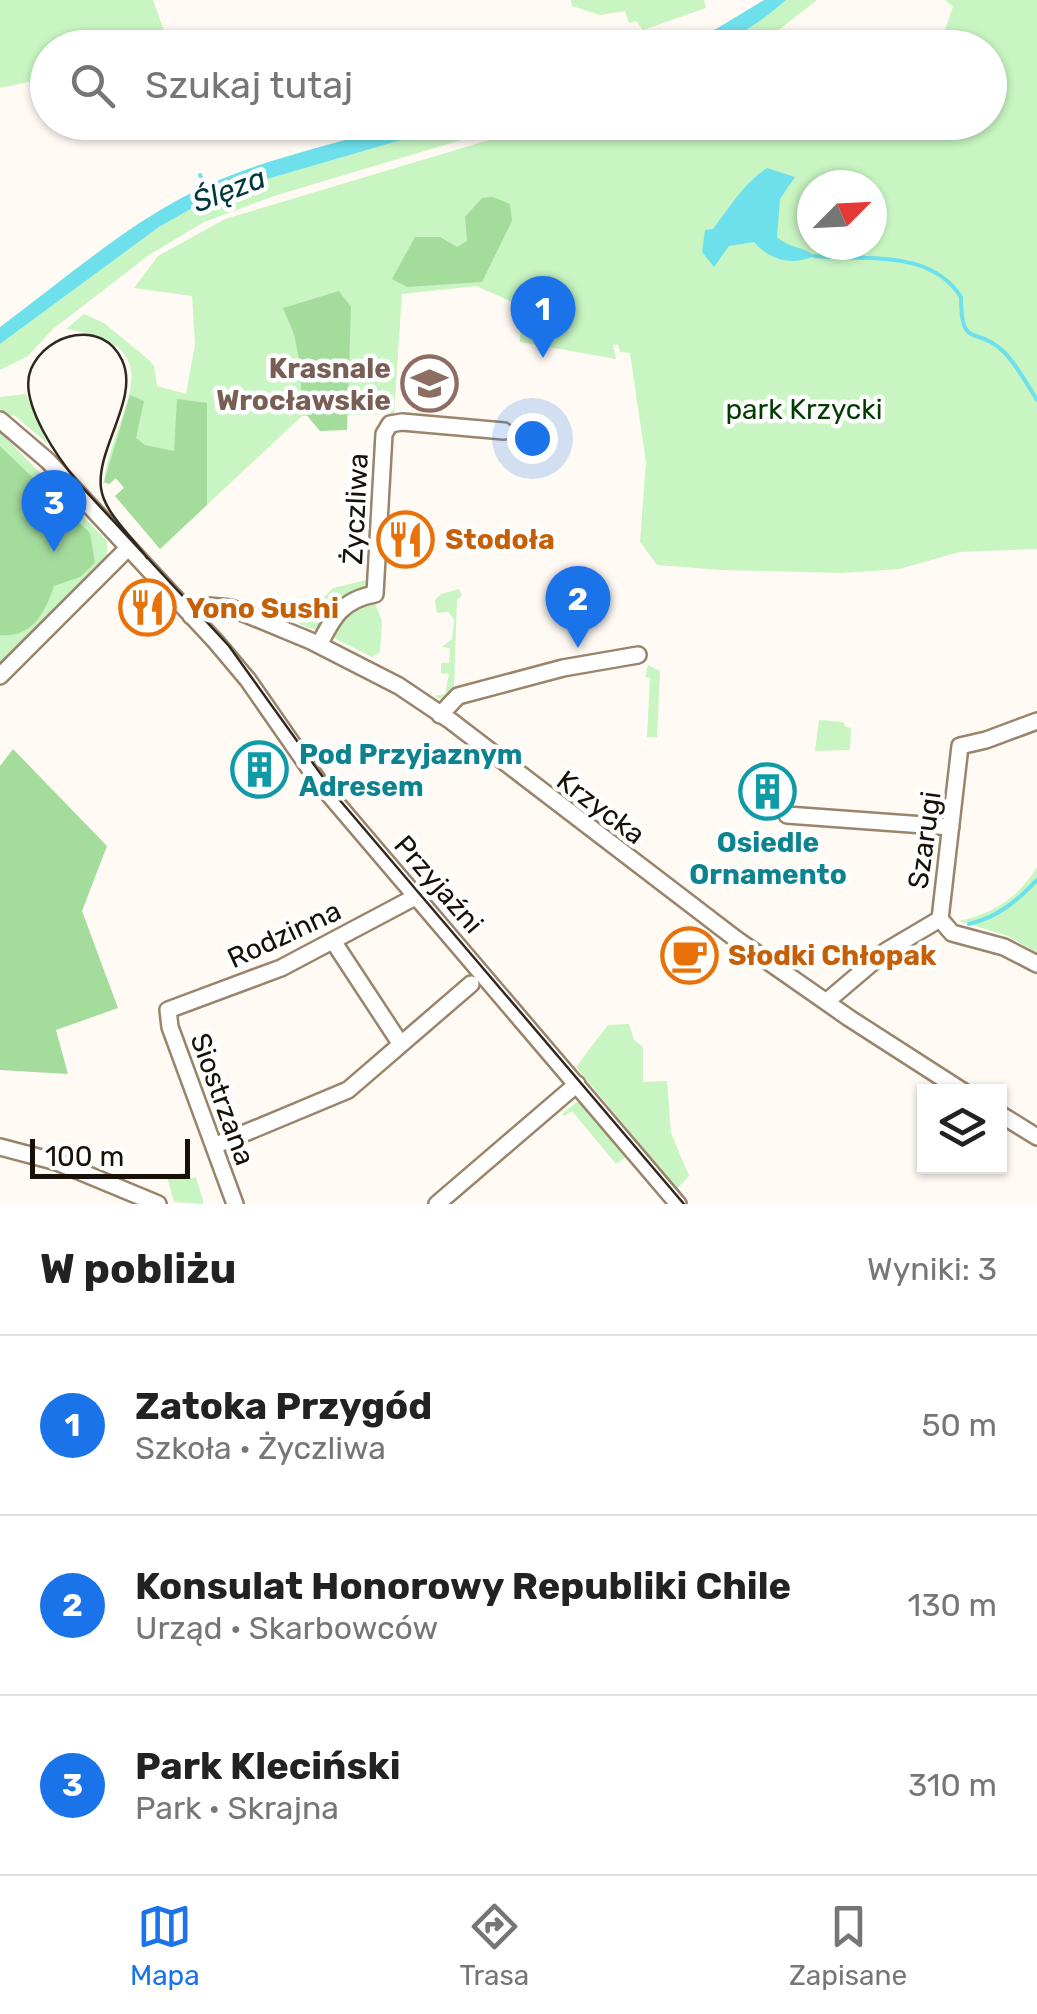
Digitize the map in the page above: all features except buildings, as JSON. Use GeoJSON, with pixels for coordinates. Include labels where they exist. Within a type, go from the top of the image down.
{"type":"FeatureCollection","features":[{"type":"Feature","properties":{"kind":"street","name":"Przyjaźni"},"geometry":{"type":"LineString","coordinates":[[0,420],[48,462],[248,680],[321,784],[678,1204]]}},
{"type":"Feature","properties":{"kind":"street","name":"Życzliwa"},"geometry":{"type":"LineString","coordinates":[[319,645],[338,610],[350,601],[375,594],[387,426],[402,422],[504,431]]}},
{"type":"Feature","properties":{"kind":"street"},"geometry":{"type":"LineString","coordinates":[[0,676],[128,548]]}},
{"type":"Feature","properties":{"kind":"street","name":"Krzycka"},"geometry":{"type":"LineString","coordinates":[[192,616],[205,607],[225,607],[319,645],[399,686],[703,915],[952,1084]]}},
{"type":"Feature","properties":{"kind":"street"},"geometry":{"type":"LineString","coordinates":[[440,714],[458,696],[564,668],[638,655]]}},
{"type":"Feature","properties":{"kind":"street","name":"Szarugi"},"geometry":{"type":"LineString","coordinates":[[826,1002],[886,951],[940,920],[960,746],[1037,721]]}},
{"type":"Feature","properties":{"kind":"street"},"geometry":{"type":"LineString","coordinates":[[787,814],[951,827]]}},
{"type":"Feature","properties":{"kind":"street","name":"Rodzinna"},"geometry":{"type":"LineString","coordinates":[[168,1010],[281,968],[417,896]]}},
{"type":"Feature","properties":{"kind":"street"},"geometry":{"type":"LineString","coordinates":[[940,920],[952,932],[1004,947],[1037,964]]}},
{"type":"Feature","properties":{"kind":"street"},"geometry":{"type":"LineString","coordinates":[[332,942],[400,1043]]}},
{"type":"Feature","properties":{"kind":"street"},"geometry":{"type":"LineString","coordinates":[[214,1146],[340,1095],[471,984]]}},
{"type":"Feature","properties":{"kind":"street","name":"Siostrzana"},"geometry":{"type":"LineString","coordinates":[[168,1010],[170,1027],[235,1204]]}},
{"type":"Feature","properties":{"kind":"street"},"geometry":{"type":"LineString","coordinates":[[437,1204],[577,1084]]}},
{"type":"Feature","properties":{"kind":"street"},"geometry":{"type":"LineString","coordinates":[[1007,1118],[1037,1137]]}},
{"type":"Feature","properties":{"kind":"street"},"geometry":{"type":"LineString","coordinates":[[0,1146],[57,1162],[158,1204]]}},
{"type":"Feature","properties":{"kind":"green space"},"geometry":{"type":"Polygon","coordinates":[[[0,0],[153,0],[164,30],[30,30],[30,82],[0,88],[0,0]]]}},
{"type":"Feature","properties":{"kind":"green space"},"geometry":{"type":"Polygon","coordinates":[[[571,0],[704,0],[706,8],[643,30],[636,21],[629,23],[625,11],[600,15],[572,6],[571,0]]]}},
{"type":"Feature","properties":{"kind":"green space"},"geometry":{"type":"Polygon","coordinates":[[[786,0],[817,0],[779,30],[744,30],[786,0]]]}},
{"type":"Feature","properties":{"kind":"green space","name":"park Krzycki"},"geometry":{"type":"Polygon","coordinates":[[[945,0],[1037,0],[1037,549],[960,552],[899,569],[841,573],[657,565],[640,542],[646,462],[630,353],[620,352],[618,345],[613,345],[616,359],[520,342],[521,306],[476,286],[402,294],[394,414],[302,416],[160,549],[115,496],[124,488],[116,478],[109,484],[104,482],[131,386],[130,366],[121,350],[101,338],[66,329],[84,314],[104,323],[149,360],[154,366],[157,386],[186,394],[195,344],[192,296],[134,288],[158,256],[225,219],[489,140],[1007,140],[1007,30],[945,30],[953,7],[945,0]]]}},
{"type":"Feature","properties":{"kind":"green space"},"geometry":{"type":"Polygon","coordinates":[[[402,140],[461,140],[274,196],[204,222],[149,255],[53,329],[28,356],[0,370],[0,344],[159,227],[196,206],[257,182],[402,140]]]}},
{"type":"Feature","properties":{"kind":"green space"},"geometry":{"type":"Polygon","coordinates":[[[493,197],[510,204],[512,221],[482,282],[407,287],[392,279],[415,237],[440,237],[457,247],[467,241],[465,217],[482,198],[493,197]]]}},
{"type":"Feature","properties":{"kind":"green space"},"geometry":{"type":"Polygon","coordinates":[[[339,291],[351,307],[347,430],[320,431],[303,411],[299,359],[283,308],[339,291]]]}},
{"type":"Feature","properties":{"kind":"green space"},"geometry":{"type":"Polygon","coordinates":[[[26,394],[48,444],[14,415],[0,409],[0,397],[26,394]]]}},
{"type":"Feature","properties":{"kind":"green space"},"geometry":{"type":"Polygon","coordinates":[[[130,395],[144,401],[136,438],[145,445],[174,451],[177,399],[207,403],[207,505],[160,549],[115,496],[124,488],[116,478],[109,484],[104,482],[130,395]]]}},
{"type":"Feature","properties":{"kind":"green space"},"geometry":{"type":"Polygon","coordinates":[[[0,432],[107,541],[107,554],[111,557],[0,667],[0,432]]]}},
{"type":"Feature","properties":{"kind":"green space"},"geometry":{"type":"Polygon","coordinates":[[[0,446],[90,533],[95,563],[80,577],[54,586],[36,622],[11,635],[0,635],[0,446]]]}},
{"type":"Feature","properties":{"kind":"green space"},"geometry":{"type":"Polygon","coordinates":[[[371,579],[367,589],[337,603],[319,631],[299,624],[333,588],[371,579]]]}},
{"type":"Feature","properties":{"kind":"green space"},"geometry":{"type":"Polygon","coordinates":[[[459,589],[462,595],[457,600],[454,688],[445,701],[434,696],[445,694],[449,674],[441,673],[441,663],[449,663],[450,648],[442,647],[452,639],[454,619],[448,612],[437,613],[435,600],[459,589]]]}},
{"type":"Feature","properties":{"kind":"green space"},"geometry":{"type":"Polygon","coordinates":[[[375,603],[382,621],[380,652],[372,657],[332,637],[337,623],[347,613],[375,603]]]}},
{"type":"Feature","properties":{"kind":"green space"},"geometry":{"type":"Polygon","coordinates":[[[648,665],[660,671],[657,737],[647,737],[648,665]]]}},
{"type":"Feature","properties":{"kind":"green space"},"geometry":{"type":"Polygon","coordinates":[[[819,720],[843,722],[851,728],[850,750],[815,751],[819,720]]]}},
{"type":"Feature","properties":{"kind":"green space"},"geometry":{"type":"Polygon","coordinates":[[[13,749],[107,846],[82,911],[118,1008],[56,1030],[68,1074],[0,1070],[0,766],[13,749]]]}},
{"type":"Feature","properties":{"kind":"green space"},"geometry":{"type":"Polygon","coordinates":[[[1037,867],[1037,953],[1008,936],[959,921],[1004,903],[1037,867]]]}},
{"type":"Feature","properties":{"kind":"green space"},"geometry":{"type":"Polygon","coordinates":[[[629,1024],[634,1040],[643,1047],[643,1082],[667,1081],[671,1133],[689,1176],[677,1189],[576,1067],[608,1025],[629,1024]]]}},
{"type":"Feature","properties":{"kind":"green space"},"geometry":{"type":"Polygon","coordinates":[[[577,1102],[627,1156],[616,1164],[572,1111],[562,1114],[577,1102]]]}},
{"type":"Feature","properties":{"kind":"green space"},"geometry":{"type":"Polygon","coordinates":[[[189,1171],[191,1179],[196,1177],[204,1204],[174,1202],[167,1177],[189,1171]]]}},
{"type":"Feature","properties":{"kind":"water"},"geometry":{"type":"Polygon","coordinates":[[[764,0],[786,0],[746,30],[713,30],[764,0]]]}},
{"type":"Feature","properties":{"kind":"water","name":"Ślęza"},"geometry":{"type":"Polygon","coordinates":[[[347,140],[402,140],[257,182],[196,206],[159,227],[0,344],[0,327],[115,240],[189,194],[268,162],[347,140]]]}},
{"type":"Feature","properties":{"kind":"water"},"geometry":{"type":"Polygon","coordinates":[[[767,168],[795,177],[780,199],[777,237],[797,247],[797,260],[801,260],[798,261],[782,260],[767,254],[754,242],[729,246],[714,267],[702,252],[705,230],[713,229],[767,168]]]}},
{"type":"Feature","properties":{"kind":"waterway","name":"Ślęza"},"geometry":{"type":"LineString","coordinates":[[200,175],[205,186]]}},
{"type":"Feature","properties":{"kind":"waterway"},"geometry":{"type":"LineString","coordinates":[[887,260],[914,264],[948,281],[961,297],[968,331],[1005,353],[1037,400]]}},
{"type":"Feature","properties":{"kind":"waterway"},"geometry":{"type":"LineString","coordinates":[[969,924],[1006,907],[1037,880]]}},
{"type":"Feature","properties":{"kind":"tram line"},"geometry":{"type":"LineString","coordinates":[[147,558],[141,550],[113,516],[101,488],[105,456],[126,390],[122,360],[102,339],[89,335],[62,339],[39,356],[28,382],[35,414],[62,462],[81,486],[229,646],[338,798],[684,1204]]}},
{"type":"Feature","properties":{"kind":"place","name":"Zatoka Przygód"},"geometry":{"type":"Point","coordinates":[543,358]}},
{"type":"Feature","properties":{"kind":"place","name":"Krasnale Wrocławskie"},"geometry":{"type":"Point","coordinates":[430,384]}},
{"type":"Feature","properties":{"kind":"place","name":"Stodoła"},"geometry":{"type":"Point","coordinates":[406,539]}},
{"type":"Feature","properties":{"kind":"place","name":"Park Kleciński"},"geometry":{"type":"Point","coordinates":[54,552]}},
{"type":"Feature","properties":{"kind":"place","name":"Yono Sushi"},"geometry":{"type":"Point","coordinates":[147,608]}},
{"type":"Feature","properties":{"kind":"place","name":"Konsulat Honorowy Republiki Chile"},"geometry":{"type":"Point","coordinates":[578,648]}},
{"type":"Feature","properties":{"kind":"place","name":"Pod Przyjaznym Adresem"},"geometry":{"type":"Point","coordinates":[260,770]}},
{"type":"Feature","properties":{"kind":"place","name":"Osiedle Ornamento"},"geometry":{"type":"Point","coordinates":[768,791]}},
{"type":"Feature","properties":{"kind":"place","name":"Słodki Chłopak"},"geometry":{"type":"Point","coordinates":[689,955]}}]}
